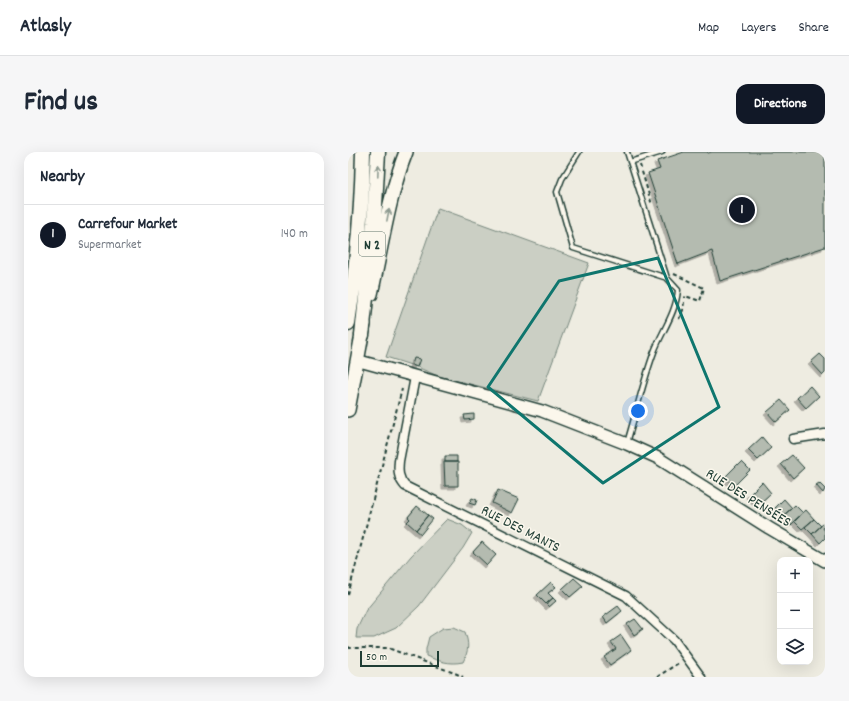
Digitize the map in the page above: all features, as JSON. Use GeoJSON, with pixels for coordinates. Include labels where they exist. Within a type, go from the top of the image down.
{"type":"FeatureCollection","features":[{"type":"Feature","properties":{"kind":"highway","name":"N 2"},"geometry":{"type":"LineString","coordinates":[[348,323],[360,233],[363,152]]}},
{"type":"Feature","properties":{"kind":"highway","name":"N 2"},"geometry":{"type":"LineString","coordinates":[[362,335],[374,223],[378,152]]}},
{"type":"Feature","properties":{"kind":"main road"},"geometry":{"type":"LineString","coordinates":[[362,335],[379,263],[388,211],[406,152]]}},
{"type":"Feature","properties":{"kind":"main road","name":"N 2"},"geometry":{"type":"LineString","coordinates":[[348,410],[362,335]]}},
{"type":"Feature","properties":{"kind":"street","name":"RUE DES PENSÉES"},"geometry":{"type":"LineString","coordinates":[[363,362],[542,411],[627,444],[658,458],[769,528],[825,561]]}},
{"type":"Feature","properties":{"kind":"street","name":"RUE DES MANTS"},"geometry":{"type":"LineString","coordinates":[[411,375],[399,461],[398,474],[400,481],[405,486],[626,596],[674,640],[701,677]]}},
{"type":"Feature","properties":{"kind":"street"},"geometry":{"type":"LineString","coordinates":[[793,439],[825,434]]}},
{"type":"Feature","properties":{"kind":"lane"},"geometry":{"type":"LineString","coordinates":[[579,152],[562,179],[557,192],[573,248],[667,278]]}},
{"type":"Feature","properties":{"kind":"lane"},"geometry":{"type":"LineString","coordinates":[[627,152],[667,278],[678,290],[678,297],[671,318],[654,351],[627,444]]}},
{"type":"Feature","properties":{"kind":"lane"},"geometry":{"type":"LineString","coordinates":[[630,162],[662,152]]}},
{"type":"Feature","properties":{"kind":"path"},"geometry":{"type":"LineString","coordinates":[[640,163],[653,207]]}},
{"type":"Feature","properties":{"kind":"path"},"geometry":{"type":"LineString","coordinates":[[673,273],[704,288],[700,301],[685,296],[683,310],[678,320]]}},
{"type":"Feature","properties":{"kind":"path"},"geometry":{"type":"LineString","coordinates":[[348,594],[411,375]]}},
{"type":"Feature","properties":{"kind":"path"},"geometry":{"type":"LineString","coordinates":[[348,647],[388,648],[463,677]]}},
{"type":"Feature","properties":{"kind":"path"},"geometry":{"type":"LineString","coordinates":[[657,677],[687,658]]}},
{"type":"Feature","properties":{"kind":"highlighted area"},"geometry":{"type":"Polygon","coordinates":[[[658,258],[719,407],[603,483],[488,387],[559,281],[658,258]]]}},
{"type":"Feature","properties":{"kind":"shaded area"},"geometry":{"type":"Polygon","coordinates":[[[438,208],[589,263],[538,401],[438,376],[417,367],[386,357],[438,208]]]}},
{"type":"Feature","properties":{"kind":"shaded area"},"geometry":{"type":"Polygon","coordinates":[[[447,519],[462,525],[472,533],[463,548],[419,606],[396,628],[374,638],[356,638],[357,629],[366,610],[411,556],[447,519]]]}},
{"type":"Feature","properties":{"kind":"shaded area"},"geometry":{"type":"Polygon","coordinates":[[[454,627],[465,632],[468,644],[463,662],[449,663],[426,656],[429,637],[443,628],[454,627]]]}},
{"type":"Feature","properties":{"kind":"building"},"geometry":{"type":"Polygon","coordinates":[[[684,152],[825,152],[825,247],[720,281],[712,251],[678,264],[648,173],[660,169],[657,161],[684,152]]]}},
{"type":"Feature","properties":{"kind":"building"},"geometry":{"type":"Polygon","coordinates":[[[820,354],[825,359],[825,373],[823,375],[811,362],[820,354]]]}},
{"type":"Feature","properties":{"kind":"building"},"geometry":{"type":"Polygon","coordinates":[[[414,358],[420,359],[417,367],[412,365],[414,358]]]}},
{"type":"Feature","properties":{"kind":"building"},"geometry":{"type":"Polygon","coordinates":[[[810,386],[819,396],[806,408],[797,398],[810,386]]]}},
{"type":"Feature","properties":{"kind":"building"},"geometry":{"type":"Polygon","coordinates":[[[781,400],[790,410],[776,422],[767,412],[781,400]]]}},
{"type":"Feature","properties":{"kind":"building"},"geometry":{"type":"Polygon","coordinates":[[[474,414],[474,419],[465,420],[464,415],[474,414]]]}},
{"type":"Feature","properties":{"kind":"building"},"geometry":{"type":"Polygon","coordinates":[[[762,437],[771,448],[758,460],[748,450],[762,437]]]}},
{"type":"Feature","properties":{"kind":"building"},"geometry":{"type":"Polygon","coordinates":[[[792,455],[804,468],[793,478],[781,464],[792,455]]]}},
{"type":"Feature","properties":{"kind":"building"},"geometry":{"type":"Polygon","coordinates":[[[445,456],[457,456],[457,462],[445,462],[445,456]]]}},
{"type":"Feature","properties":{"kind":"building"},"geometry":{"type":"Polygon","coordinates":[[[444,462],[458,462],[458,486],[445,486],[444,462]]]}},
{"type":"Feature","properties":{"kind":"building"},"geometry":{"type":"Polygon","coordinates":[[[742,462],[750,470],[734,486],[725,477],[742,462]]]}},
{"type":"Feature","properties":{"kind":"building"},"geometry":{"type":"Polygon","coordinates":[[[762,482],[771,493],[758,505],[749,495],[762,482]]]}},
{"type":"Feature","properties":{"kind":"building"},"geometry":{"type":"Polygon","coordinates":[[[819,483],[825,489],[823,493],[816,485],[819,483]]]}},
{"type":"Feature","properties":{"kind":"building"},"geometry":{"type":"Polygon","coordinates":[[[498,490],[519,499],[512,513],[492,503],[498,490]]]}},
{"type":"Feature","properties":{"kind":"building"},"geometry":{"type":"Polygon","coordinates":[[[472,498],[477,500],[475,505],[469,503],[472,498]]]}},
{"type":"Feature","properties":{"kind":"building"},"geometry":{"type":"Polygon","coordinates":[[[784,499],[792,508],[783,516],[775,508],[784,499]]]}},
{"type":"Feature","properties":{"kind":"building"},"geometry":{"type":"Polygon","coordinates":[[[795,505],[803,513],[791,525],[783,516],[795,505]]]}},
{"type":"Feature","properties":{"kind":"building"},"geometry":{"type":"Polygon","coordinates":[[[417,506],[428,515],[416,530],[407,522],[410,519],[408,517],[417,506]]]}},
{"type":"Feature","properties":{"kind":"building"},"geometry":{"type":"Polygon","coordinates":[[[806,510],[814,519],[802,529],[794,521],[806,510]]]}},
{"type":"Feature","properties":{"kind":"building"},"geometry":{"type":"Polygon","coordinates":[[[428,515],[433,519],[421,534],[416,530],[428,515]]]}},
{"type":"Feature","properties":{"kind":"building"},"geometry":{"type":"Polygon","coordinates":[[[814,519],[821,526],[812,534],[805,527],[814,519]]]}},
{"type":"Feature","properties":{"kind":"building"},"geometry":{"type":"Polygon","coordinates":[[[824,523],[825,526],[823,528],[825,531],[825,538],[820,543],[812,534],[824,523]]]}},
{"type":"Feature","properties":{"kind":"building"},"geometry":{"type":"Polygon","coordinates":[[[482,542],[496,555],[487,565],[473,552],[482,542]]]}},
{"type":"Feature","properties":{"kind":"building"},"geometry":{"type":"Polygon","coordinates":[[[574,578],[583,586],[570,597],[562,589],[574,578]]]}},
{"type":"Feature","properties":{"kind":"building"},"geometry":{"type":"Polygon","coordinates":[[[551,582],[556,587],[548,593],[553,598],[546,604],[537,595],[551,582]]]}},
{"type":"Feature","properties":{"kind":"building"},"geometry":{"type":"Polygon","coordinates":[[[553,598],[556,601],[549,607],[546,604],[553,598]]]}},
{"type":"Feature","properties":{"kind":"building"},"geometry":{"type":"Polygon","coordinates":[[[618,606],[622,611],[607,623],[603,617],[618,606]]]}},
{"type":"Feature","properties":{"kind":"building"},"geometry":{"type":"Polygon","coordinates":[[[635,619],[643,629],[634,635],[627,624],[635,619]]]}},
{"type":"Feature","properties":{"kind":"building"},"geometry":{"type":"Polygon","coordinates":[[[621,635],[631,650],[610,665],[604,657],[616,649],[611,642],[621,635]]]}},
{"type":"Feature","properties":{"kind":"place","name":"Carrefour Market"},"geometry":{"type":"Point","coordinates":[742,210]}}]}
